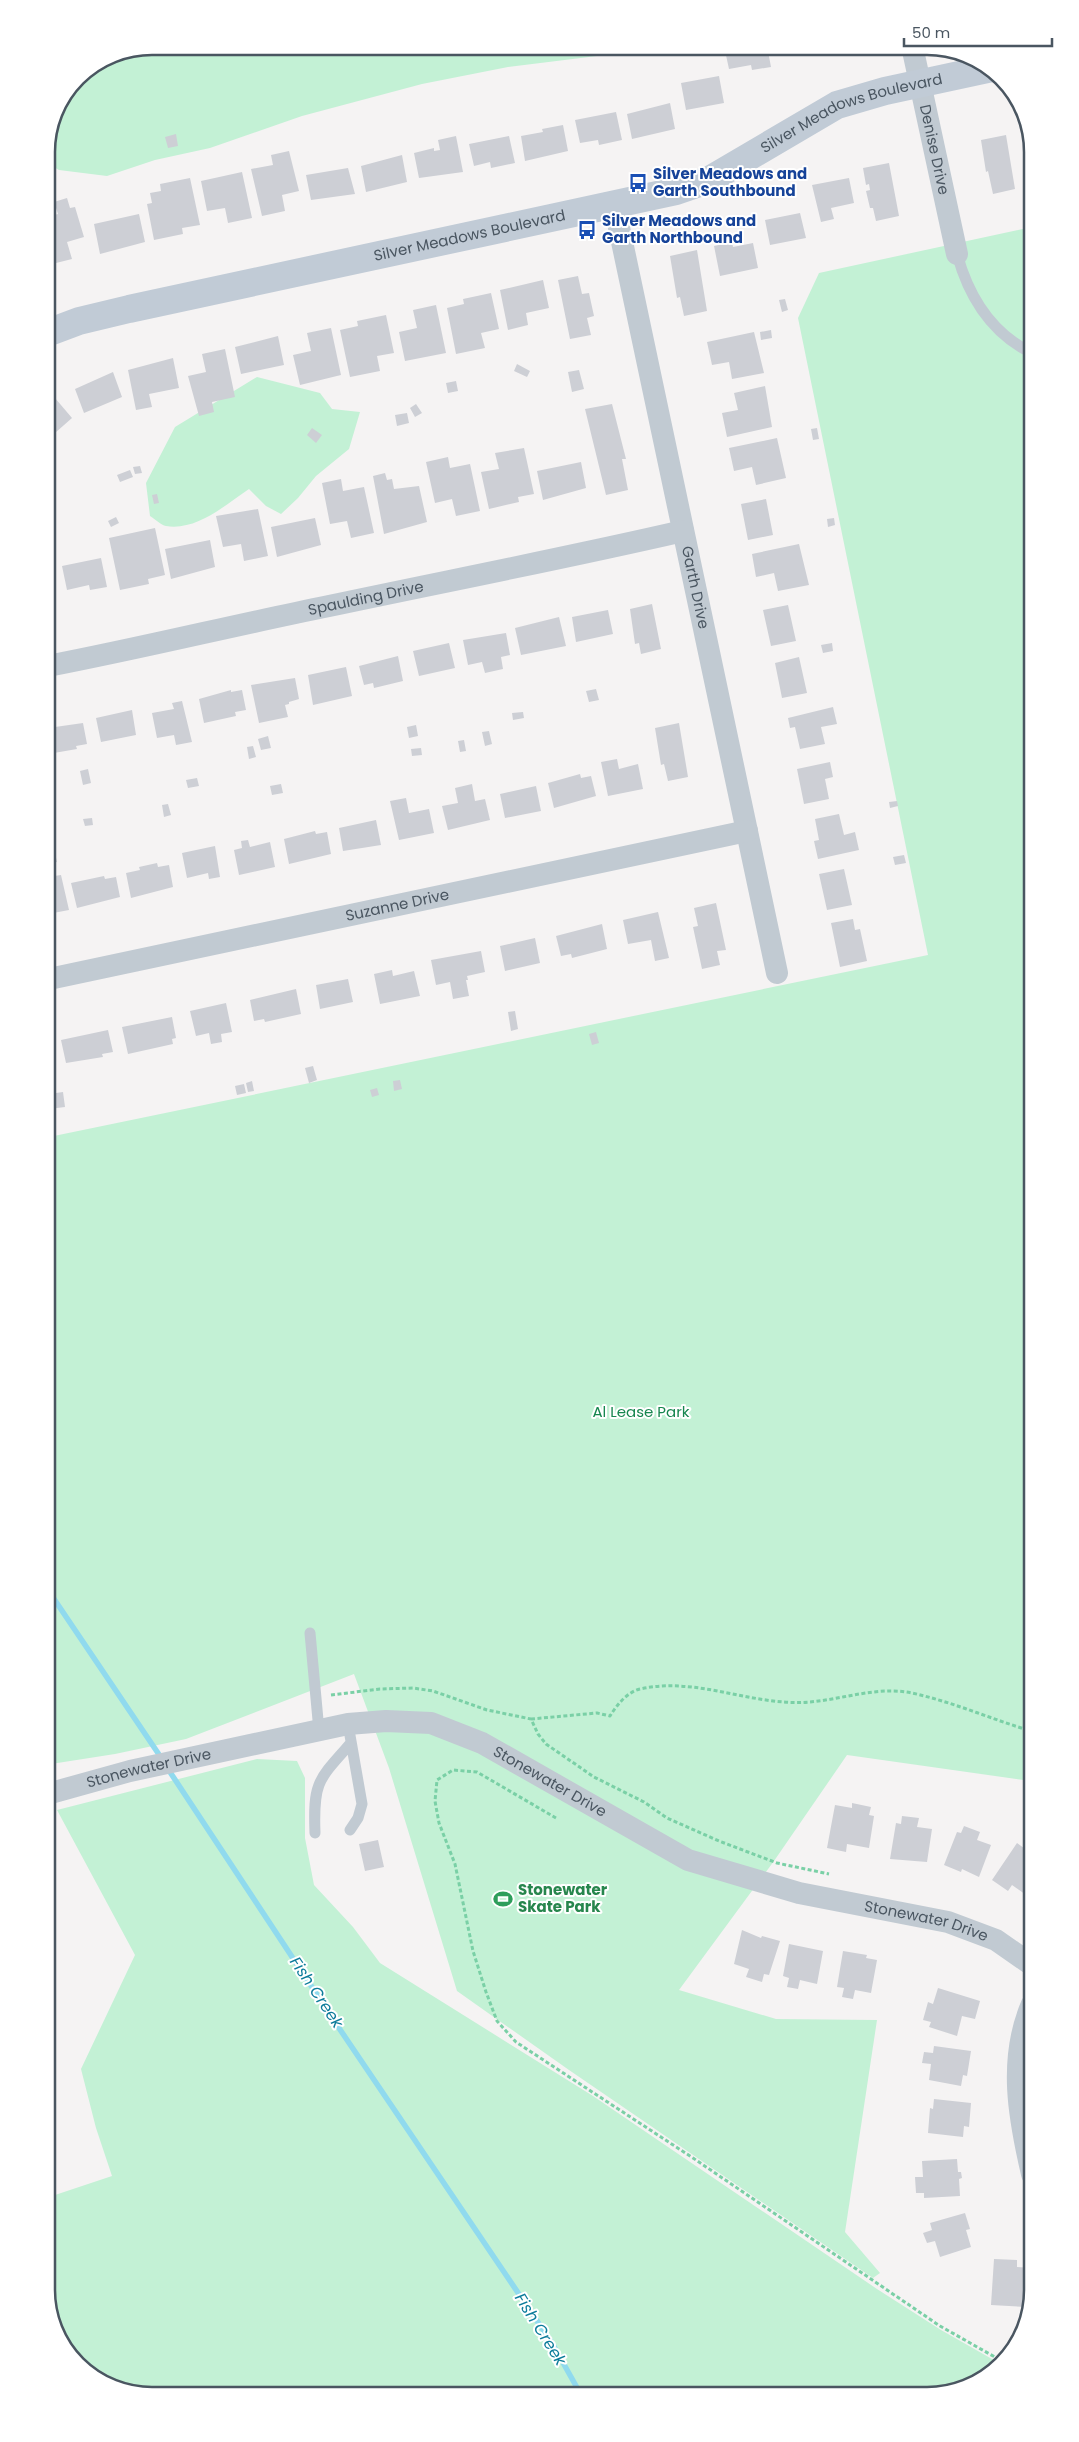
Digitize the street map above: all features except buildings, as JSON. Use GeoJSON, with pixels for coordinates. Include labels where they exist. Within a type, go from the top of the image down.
{"type":"FeatureCollection","features":[{"type":"Feature","properties":{"kind":"street","name":"Denise Drive"},"geometry":{"type":"LineString","coordinates":[[914,55],[957,254]]}},
{"type":"Feature","properties":{"kind":"street","name":"Silver Meadows Boulevard"},"geometry":{"type":"LineString","coordinates":[[55,330],[79,321],[129,309],[676,191],[712,179],[837,105],[921,83],[980,71]]}},
{"type":"Feature","properties":{"kind":"street","name":"Garth Drive"},"geometry":{"type":"LineString","coordinates":[[614,204],[777,973]]}},
{"type":"Feature","properties":{"kind":"street","name":"Spaulding Drive"},"geometry":{"type":"LineString","coordinates":[[55,665],[134,650],[328,606],[515,569],[684,531]]}},
{"type":"Feature","properties":{"kind":"street","name":"Suzanne Drive"},"geometry":{"type":"LineString","coordinates":[[55,978],[747,831]]}},
{"type":"Feature","properties":{"kind":"street","name":"Stonewater Drive"},"geometry":{"type":"LineString","coordinates":[[55,1792],[130,1771],[318,1731],[350,1733],[386,1721],[431,1723],[482,1743],[688,1860],[799,1893],[948,1922],[996,1940],[1024,1959]]}},
{"type":"Feature","properties":{"kind":"street"},"geometry":{"type":"LineString","coordinates":[[1024,2027],[1020,2038],[1018,2058],[1018,2088],[1024,2132]]}},
{"type":"Feature","properties":{"kind":"lane"},"geometry":{"type":"LineString","coordinates":[[957,254],[969,289],[980,308],[1004,335],[1024,348]]}},
{"type":"Feature","properties":{"kind":"lane"},"geometry":{"type":"LineString","coordinates":[[310,1633],[318,1731]]}},
{"type":"Feature","properties":{"kind":"lane"},"geometry":{"type":"LineString","coordinates":[[350,1733],[362,1804],[358,1818],[350,1830]]}},
{"type":"Feature","properties":{"kind":"lane"},"geometry":{"type":"LineString","coordinates":[[315,1833],[314,1800],[317,1785],[350,1733]]}},
{"type":"Feature","properties":{"kind":"path"},"geometry":{"type":"LineString","coordinates":[[531,1719],[597,1713],[610,1716],[618,1704],[632,1692],[638,1689],[659,1686],[712,1689],[770,1700],[810,1702],[891,1691],[911,1693],[964,1707],[1024,1729]]}},
{"type":"Feature","properties":{"kind":"path"},"geometry":{"type":"LineString","coordinates":[[556,1818],[477,1772],[454,1770],[437,1780],[435,1801],[439,1823],[455,1864],[473,1951],[497,2021],[516,2042],[669,2142],[940,2326],[997,2358]]}},
{"type":"Feature","properties":{"kind":"path"},"geometry":{"type":"LineString","coordinates":[[777,1863],[829,1874]]}},
{"type":"Feature","properties":{"kind":"green space"},"geometry":{"type":"Polygon","coordinates":[[[152,55],[600,55],[508,67],[422,84],[302,116],[210,148],[155,160],[107,176],[59,170],[55,168],[55,146],[58,127],[71,98],[98,71],[127,58],[152,55]]]}},
{"type":"Feature","properties":{"kind":"green space","name":"Al Lease Park"},"geometry":{"type":"Polygon","coordinates":[[[1024,229],[1024,1780],[847,1755],[774,1861],[679,1990],[776,2019],[877,2020],[845,2232],[880,2273],[873,2278],[457,1991],[389,1768],[354,1674],[186,1739],[115,1754],[55,1763],[55,1136],[928,955],[798,318],[819,273],[1024,229]]]}},
{"type":"Feature","properties":{"kind":"green space"},"geometry":{"type":"Polygon","coordinates":[[[257,377],[320,393],[332,409],[360,412],[349,449],[316,476],[298,498],[281,514],[266,506],[249,489],[200,521],[189,525],[166,526],[150,516],[146,483],[175,427],[257,377]]]}},
{"type":"Feature","properties":{"kind":"green space"},"geometry":{"type":"Polygon","coordinates":[[[257,1759],[297,1761],[305,1778],[305,1838],[314,1885],[353,1927],[380,1963],[593,2096],[877,2289],[941,2330],[994,2360],[964,2380],[952,2384],[927,2387],[146,2387],[121,2382],[103,2374],[83,2359],[68,2339],[60,2321],[55,2296],[55,2195],[112,2176],[96,2128],[81,2069],[135,1955],[57,1810],[257,1759]]]}},
{"type":"Feature","properties":{"kind":"waterway","name":"Fish Creek"},"geometry":{"type":"LineString","coordinates":[[55,1600],[162,1759]]}},
{"type":"Feature","properties":{"kind":"waterway","name":"Fish Creek"},"geometry":{"type":"LineString","coordinates":[[168,1769],[341,2031],[552,2343],[577,2387]]}},
{"type":"Feature","properties":{"kind":"place","name":"Silver Meadows and Garth Southbound"},"geometry":{"type":"Point","coordinates":[638,183]}},
{"type":"Feature","properties":{"kind":"place","name":"Silver Meadows and Garth Northbound"},"geometry":{"type":"Point","coordinates":[587,230]}},
{"type":"Feature","properties":{"kind":"place","name":"Stonewater Skate Park"},"geometry":{"type":"Point","coordinates":[503,1899]}}]}
